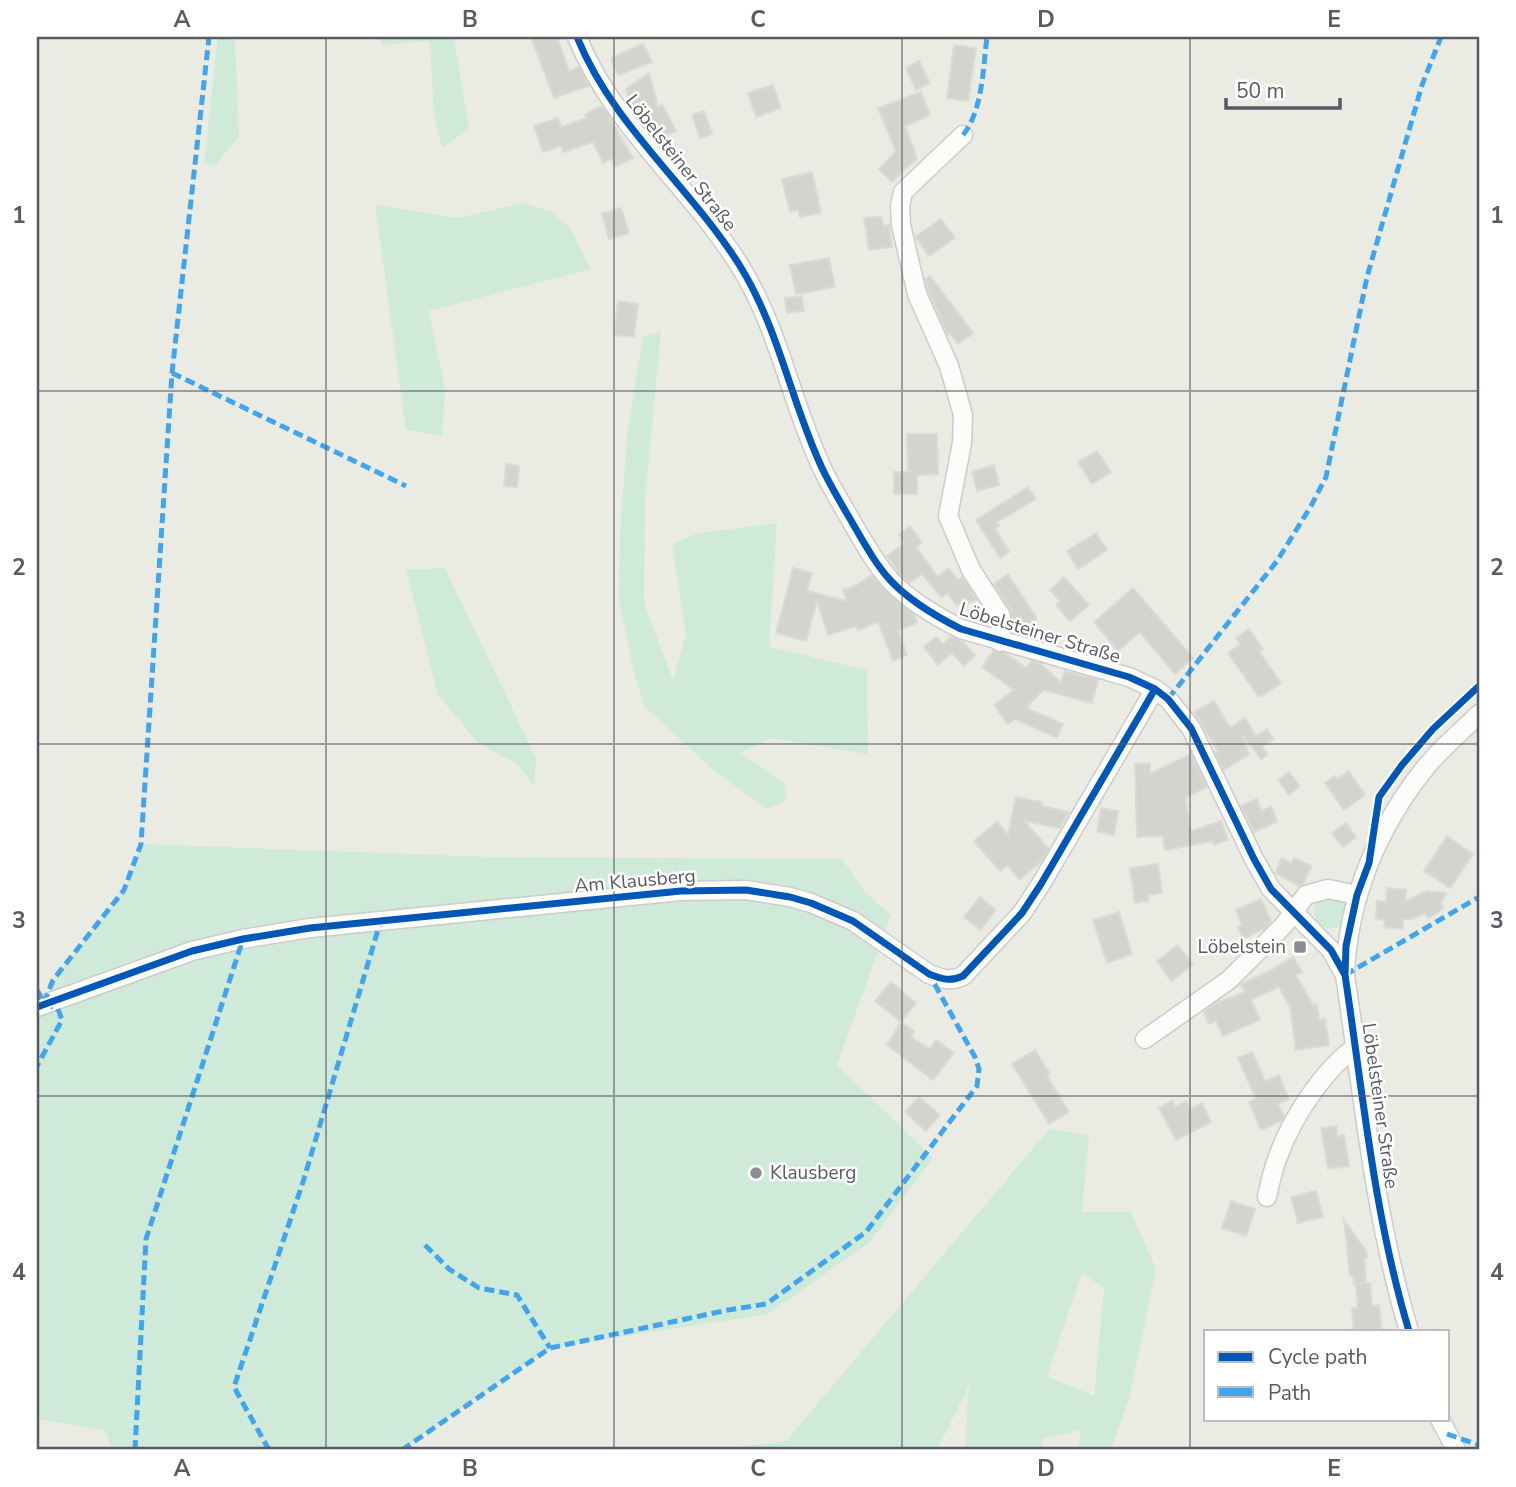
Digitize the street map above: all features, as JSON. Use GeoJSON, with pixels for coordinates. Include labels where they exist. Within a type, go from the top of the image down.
{"type":"FeatureCollection","features":[{"type":"Feature","properties":{"kind":"street","name":"Löbelsteiner Straße"},"geometry":{"type":"LineString","coordinates":[[577,37],[622,118],[714,228],[740,267],[764,311],[822,467],[877,562],[892,582],[944,621],[961,629],[1129,677],[1155,690],[1178,709],[1191,728],[1271,889],[1331,950],[1345,975],[1381,1224],[1409,1330]]}},
{"type":"Feature","properties":{"kind":"street"},"geometry":{"type":"LineString","coordinates":[[963,135],[903,192],[900,206],[901,225],[914,283],[949,366],[963,415],[962,443],[948,516],[971,570],[1001,616],[1000,642]]}},
{"type":"Feature","properties":{"kind":"street","name":"Am Klausberg"},"geometry":{"type":"LineString","coordinates":[[37,1007],[192,951],[243,939],[310,928],[681,891],[746,890],[811,903],[853,920],[929,974],[954,980],[963,976],[1022,912],[1155,690]]}},
{"type":"Feature","properties":{"kind":"street"},"geometry":{"type":"LineString","coordinates":[[1345,975],[1346,946],[1357,895],[1378,839],[1396,807],[1427,765],[1479,714]]}},
{"type":"Feature","properties":{"kind":"street"},"geometry":{"type":"LineString","coordinates":[[1145,1039],[1229,980],[1284,925],[1306,895],[1322,889],[1357,895]]}},
{"type":"Feature","properties":{"kind":"street","name":"Löbelsteiner Straße"},"geometry":{"type":"LineString","coordinates":[[1266,1197],[1278,1155],[1301,1111],[1331,1068],[1356,1047]]}},
{"type":"Feature","properties":{"kind":"street"},"geometry":{"type":"LineString","coordinates":[[1441,1420],[1456,1450]]}},
{"type":"Feature","properties":{"kind":"green space"},"geometry":{"type":"Polygon","coordinates":[[[218,37],[235,37],[239,137],[214,166],[204,162],[218,37]]]}},
{"type":"Feature","properties":{"kind":"green space"},"geometry":{"type":"Polygon","coordinates":[[[379,37],[454,37],[469,129],[442,148],[434,115],[430,41],[382,45],[379,37]]]}},
{"type":"Feature","properties":{"kind":"green space"},"geometry":{"type":"Polygon","coordinates":[[[523,203],[552,212],[571,229],[591,269],[429,311],[445,390],[442,436],[406,430],[375,204],[457,218],[523,203]]]}},
{"type":"Feature","properties":{"kind":"green space"},"geometry":{"type":"Polygon","coordinates":[[[661,331],[645,499],[644,603],[673,680],[686,635],[672,544],[698,533],[777,523],[769,647],[867,670],[868,754],[771,738],[740,753],[784,783],[786,801],[766,809],[711,768],[644,706],[634,672],[619,601],[620,534],[627,436],[643,336],[661,331]]]}},
{"type":"Feature","properties":{"kind":"green space"},"geometry":{"type":"Polygon","coordinates":[[[445,568],[536,758],[534,785],[517,764],[478,743],[438,695],[406,570],[445,568]]]}},
{"type":"Feature","properties":{"kind":"green space"},"geometry":{"type":"Polygon","coordinates":[[[141,844],[492,857],[842,859],[865,892],[891,915],[837,1065],[933,1158],[869,1243],[768,1314],[550,1348],[402,1450],[112,1450],[106,1431],[37,1419],[37,996],[45,1002],[53,980],[124,890],[141,844]]]}},
{"type":"Feature","properties":{"kind":"green space"},"geometry":{"type":"Polygon","coordinates":[[[1318,898],[1343,898],[1349,908],[1344,923],[1330,928],[1319,924],[1314,912],[1318,898]]]}},
{"type":"Feature","properties":{"kind":"green space"},"geometry":{"type":"Polygon","coordinates":[[[1050,1128],[1089,1136],[1082,1212],[1131,1212],[1156,1269],[1130,1395],[1111,1450],[1078,1450],[1081,1430],[1041,1439],[1043,1450],[965,1450],[969,1386],[937,1450],[715,1450],[786,1441],[1050,1128]],[[1082,1273],[1047,1376],[1094,1396],[1104,1288],[1082,1273]]]}},
{"type":"Feature","properties":{"kind":"building"},"geometry":{"type":"Polygon","coordinates":[[[531,37],[557,37],[569,71],[579,67],[589,86],[554,98],[531,37]]]}},
{"type":"Feature","properties":{"kind":"building"},"geometry":{"type":"Polygon","coordinates":[[[643,44],[652,62],[618,75],[611,58],[643,44]]]}},
{"type":"Feature","properties":{"kind":"building"},"geometry":{"type":"Polygon","coordinates":[[[954,45],[976,48],[968,101],[947,98],[954,45]]]}},
{"type":"Feature","properties":{"kind":"building"},"geometry":{"type":"Polygon","coordinates":[[[919,61],[930,83],[916,90],[906,68],[919,61]]]}},
{"type":"Feature","properties":{"kind":"building"},"geometry":{"type":"Polygon","coordinates":[[[649,73],[658,107],[662,104],[676,131],[656,140],[639,106],[630,106],[626,89],[649,73]]]}},
{"type":"Feature","properties":{"kind":"building"},"geometry":{"type":"Polygon","coordinates":[[[773,85],[781,108],[756,117],[748,93],[773,85]]]}},
{"type":"Feature","properties":{"kind":"building"},"geometry":{"type":"Polygon","coordinates":[[[921,92],[930,115],[905,126],[917,158],[892,182],[879,169],[896,151],[878,108],[921,92]]]}},
{"type":"Feature","properties":{"kind":"building"},"geometry":{"type":"Polygon","coordinates":[[[602,107],[608,115],[633,158],[615,167],[611,159],[603,163],[593,142],[563,152],[561,146],[543,152],[534,126],[558,118],[561,127],[587,118],[585,115],[602,107]]]}},
{"type":"Feature","properties":{"kind":"building"},"geometry":{"type":"Polygon","coordinates":[[[704,111],[712,134],[700,138],[692,115],[704,111]]]}},
{"type":"Feature","properties":{"kind":"building"},"geometry":{"type":"Polygon","coordinates":[[[812,172],[821,213],[800,217],[798,210],[790,212],[782,179],[812,172]]]}},
{"type":"Feature","properties":{"kind":"building"},"geometry":{"type":"Polygon","coordinates":[[[621,208],[629,233],[609,239],[602,214],[621,208]]]}},
{"type":"Feature","properties":{"kind":"building"},"geometry":{"type":"Polygon","coordinates":[[[881,216],[883,226],[889,225],[892,247],[869,250],[864,218],[881,216]]]}},
{"type":"Feature","properties":{"kind":"building"},"geometry":{"type":"Polygon","coordinates":[[[941,219],[955,238],[929,256],[915,237],[941,219]]]}},
{"type":"Feature","properties":{"kind":"building"},"geometry":{"type":"Polygon","coordinates":[[[829,258],[835,287],[796,294],[790,265],[829,258]]]}},
{"type":"Feature","properties":{"kind":"building"},"geometry":{"type":"Polygon","coordinates":[[[930,276],[973,333],[958,344],[950,333],[948,335],[928,290],[925,279],[930,276]]]}},
{"type":"Feature","properties":{"kind":"building"},"geometry":{"type":"Polygon","coordinates":[[[802,296],[804,311],[787,313],[785,298],[802,296]]]}},
{"type":"Feature","properties":{"kind":"building"},"geometry":{"type":"Polygon","coordinates":[[[618,301],[638,304],[634,337],[614,335],[618,301]]]}},
{"type":"Feature","properties":{"kind":"building"},"geometry":{"type":"Polygon","coordinates":[[[907,434],[937,434],[938,474],[917,475],[917,494],[894,494],[894,472],[908,472],[907,434]]]}},
{"type":"Feature","properties":{"kind":"building"},"geometry":{"type":"Polygon","coordinates":[[[1097,451],[1111,472],[1092,484],[1078,462],[1097,451]]]}},
{"type":"Feature","properties":{"kind":"building"},"geometry":{"type":"Polygon","coordinates":[[[506,464],[519,466],[517,487],[504,486],[506,464]]]}},
{"type":"Feature","properties":{"kind":"building"},"geometry":{"type":"Polygon","coordinates":[[[994,465],[999,485],[977,491],[972,472],[994,465]]]}},
{"type":"Feature","properties":{"kind":"building"},"geometry":{"type":"Polygon","coordinates":[[[1028,487],[1036,499],[997,522],[999,526],[995,528],[1009,552],[1000,558],[976,520],[1028,487]]]}},
{"type":"Feature","properties":{"kind":"building"},"geometry":{"type":"Polygon","coordinates":[[[910,526],[922,542],[916,547],[938,577],[948,568],[958,580],[962,577],[977,600],[969,603],[966,598],[957,606],[947,593],[942,598],[922,574],[909,583],[899,573],[887,556],[905,543],[899,535],[910,526]]]}},
{"type":"Feature","properties":{"kind":"building"},"geometry":{"type":"Polygon","coordinates":[[[1096,533],[1107,550],[1078,569],[1067,551],[1096,533]]]}},
{"type":"Feature","properties":{"kind":"building"},"geometry":{"type":"Polygon","coordinates":[[[793,568],[812,573],[807,591],[847,601],[843,590],[857,585],[871,575],[891,596],[914,614],[917,623],[898,631],[907,655],[893,661],[878,622],[858,630],[856,626],[828,635],[817,601],[806,641],[776,633],[793,568]]]}},
{"type":"Feature","properties":{"kind":"building"},"geometry":{"type":"Polygon","coordinates":[[[1008,574],[1037,619],[1019,631],[1012,621],[1011,610],[994,584],[1008,574]]]}},
{"type":"Feature","properties":{"kind":"building"},"geometry":{"type":"Polygon","coordinates":[[[1064,577],[1089,605],[1070,621],[1056,605],[1060,601],[1050,590],[1064,577]]]}},
{"type":"Feature","properties":{"kind":"building"},"geometry":{"type":"Polygon","coordinates":[[[1133,588],[1193,658],[1175,674],[1140,632],[1118,651],[1094,622],[1133,588]]]}},
{"type":"Feature","properties":{"kind":"building"},"geometry":{"type":"Polygon","coordinates":[[[1249,629],[1263,649],[1259,651],[1281,683],[1262,696],[1258,696],[1228,653],[1240,644],[1236,638],[1249,629]]]}},
{"type":"Feature","properties":{"kind":"building"},"geometry":{"type":"Polygon","coordinates":[[[936,637],[943,644],[951,637],[962,641],[975,655],[964,666],[952,653],[938,665],[924,647],[936,637]]]}},
{"type":"Feature","properties":{"kind":"building"},"geometry":{"type":"Polygon","coordinates":[[[993,651],[1005,653],[1026,668],[1032,661],[1041,664],[1061,683],[1065,671],[1098,680],[1092,703],[1043,690],[1026,708],[1063,724],[1057,738],[1015,719],[1008,724],[994,705],[1014,690],[982,667],[993,651]]]}},
{"type":"Feature","properties":{"kind":"building"},"geometry":{"type":"Polygon","coordinates":[[[1214,701],[1230,728],[1245,718],[1256,736],[1267,729],[1274,739],[1262,746],[1267,755],[1261,759],[1243,736],[1249,754],[1224,770],[1215,752],[1218,751],[1194,712],[1214,701]]]}},
{"type":"Feature","properties":{"kind":"building"},"geometry":{"type":"Polygon","coordinates":[[[1191,754],[1207,787],[1185,798],[1191,831],[1221,821],[1228,840],[1214,845],[1213,841],[1165,850],[1163,836],[1137,837],[1135,764],[1150,763],[1150,774],[1191,754]]]}},
{"type":"Feature","properties":{"kind":"building"},"geometry":{"type":"Polygon","coordinates":[[[1349,771],[1365,795],[1344,810],[1325,783],[1349,771]]]}},
{"type":"Feature","properties":{"kind":"building"},"geometry":{"type":"Polygon","coordinates":[[[1289,772],[1300,786],[1289,795],[1278,780],[1289,772]]]}},
{"type":"Feature","properties":{"kind":"building"},"geometry":{"type":"Polygon","coordinates":[[[1016,797],[1042,802],[1041,806],[1069,812],[1060,828],[1024,821],[1049,849],[1041,861],[1020,880],[1007,865],[1000,871],[974,841],[997,822],[1008,835],[1016,797]]]}},
{"type":"Feature","properties":{"kind":"building"},"geometry":{"type":"Polygon","coordinates":[[[1257,799],[1262,811],[1271,806],[1277,822],[1254,832],[1241,806],[1257,799]]]}},
{"type":"Feature","properties":{"kind":"building"},"geometry":{"type":"Polygon","coordinates":[[[1101,808],[1118,811],[1114,835],[1097,832],[1101,808]]]}},
{"type":"Feature","properties":{"kind":"building"},"geometry":{"type":"Polygon","coordinates":[[[1346,823],[1356,837],[1343,847],[1332,833],[1346,823]]]}},
{"type":"Feature","properties":{"kind":"building"},"geometry":{"type":"Polygon","coordinates":[[[1447,836],[1473,854],[1450,888],[1424,871],[1447,836]]]}},
{"type":"Feature","properties":{"kind":"building"},"geometry":{"type":"Polygon","coordinates":[[[1282,858],[1291,863],[1294,858],[1312,866],[1303,884],[1300,886],[1275,873],[1282,858]]]}},
{"type":"Feature","properties":{"kind":"building"},"geometry":{"type":"Polygon","coordinates":[[[1158,864],[1162,893],[1148,895],[1149,901],[1135,903],[1130,868],[1158,864]]]}},
{"type":"Feature","properties":{"kind":"building"},"geometry":{"type":"Polygon","coordinates":[[[1387,888],[1406,890],[1405,901],[1427,891],[1447,893],[1441,903],[1444,908],[1428,918],[1425,913],[1413,919],[1403,919],[1403,929],[1384,927],[1385,920],[1376,919],[1377,901],[1386,902],[1387,888]]]}},
{"type":"Feature","properties":{"kind":"building"},"geometry":{"type":"Polygon","coordinates":[[[980,897],[996,910],[980,930],[964,917],[980,897]]]}},
{"type":"Feature","properties":{"kind":"building"},"geometry":{"type":"Polygon","coordinates":[[[1261,899],[1271,921],[1264,929],[1243,939],[1238,927],[1242,925],[1236,910],[1261,899]]]}},
{"type":"Feature","properties":{"kind":"building"},"geometry":{"type":"Polygon","coordinates":[[[1119,912],[1132,954],[1107,963],[1093,920],[1119,912]]]}},
{"type":"Feature","properties":{"kind":"building"},"geometry":{"type":"Polygon","coordinates":[[[1178,945],[1193,965],[1171,981],[1157,961],[1178,945]]]}},
{"type":"Feature","properties":{"kind":"building"},"geometry":{"type":"Polygon","coordinates":[[[1293,957],[1302,972],[1296,975],[1313,1005],[1317,1005],[1319,1020],[1325,1019],[1329,1045],[1296,1050],[1290,1007],[1279,987],[1251,1000],[1260,1020],[1223,1036],[1216,1021],[1209,1024],[1204,1012],[1216,1003],[1245,992],[1241,984],[1293,957]]]}},
{"type":"Feature","properties":{"kind":"building"},"geometry":{"type":"Polygon","coordinates":[[[891,982],[916,1003],[901,1022],[875,1001],[891,982]]]}},
{"type":"Feature","properties":{"kind":"building"},"geometry":{"type":"Polygon","coordinates":[[[901,1022],[914,1031],[911,1037],[930,1049],[936,1040],[954,1053],[933,1080],[887,1045],[901,1022]]]}},
{"type":"Feature","properties":{"kind":"building"},"geometry":{"type":"Polygon","coordinates":[[[1035,1050],[1069,1112],[1049,1124],[1012,1064],[1035,1050]]]}},
{"type":"Feature","properties":{"kind":"building"},"geometry":{"type":"Polygon","coordinates":[[[1252,1052],[1265,1081],[1279,1075],[1289,1099],[1278,1104],[1284,1117],[1281,1121],[1261,1130],[1249,1102],[1256,1099],[1238,1058],[1252,1052]]]}},
{"type":"Feature","properties":{"kind":"building"},"geometry":{"type":"Polygon","coordinates":[[[919,1097],[940,1115],[926,1131],[905,1112],[919,1097]]]}},
{"type":"Feature","properties":{"kind":"building"},"geometry":{"type":"Polygon","coordinates":[[[1172,1101],[1175,1107],[1186,1101],[1190,1109],[1202,1103],[1211,1122],[1176,1140],[1159,1108],[1172,1101]]]}},
{"type":"Feature","properties":{"kind":"building"},"geometry":{"type":"Polygon","coordinates":[[[1336,1126],[1337,1136],[1344,1135],[1349,1166],[1328,1169],[1321,1128],[1336,1126]]]}},
{"type":"Feature","properties":{"kind":"building"},"geometry":{"type":"Polygon","coordinates":[[[1316,1191],[1323,1217],[1298,1223],[1291,1197],[1316,1191]]]}},
{"type":"Feature","properties":{"kind":"building"},"geometry":{"type":"Polygon","coordinates":[[[1231,1201],[1255,1209],[1246,1236],[1222,1228],[1231,1201]]]}},
{"type":"Feature","properties":{"kind":"building"},"geometry":{"type":"Polygon","coordinates":[[[1344,1220],[1366,1251],[1366,1282],[1354,1284],[1353,1275],[1350,1276],[1344,1220]]]}},
{"type":"Feature","properties":{"kind":"building"},"geometry":{"type":"Polygon","coordinates":[[[1370,1283],[1372,1306],[1379,1305],[1382,1330],[1354,1330],[1352,1308],[1358,1308],[1356,1284],[1370,1283]]]}},
{"type":"Feature","properties":{"kind":"marked path"},"geometry":{"type":"LineString","coordinates":[[44,1003],[53,980],[124,890],[141,844],[172,373],[209,37]]}},
{"type":"Feature","properties":{"kind":"marked path"},"geometry":{"type":"LineString","coordinates":[[963,135],[970,125],[978,101],[987,37]]}},
{"type":"Feature","properties":{"kind":"marked path"},"geometry":{"type":"LineString","coordinates":[[1168,699],[1277,561],[1326,477],[1367,277],[1422,85],[1441,37]]}},
{"type":"Feature","properties":{"kind":"marked path"},"geometry":{"type":"LineString","coordinates":[[172,373],[406,486]]}},
{"type":"Feature","properties":{"kind":"marked path"},"geometry":{"type":"LineString","coordinates":[[1345,975],[1479,897]]}},
{"type":"Feature","properties":{"kind":"marked path"},"geometry":{"type":"LineString","coordinates":[[269,1450],[234,1387],[303,1182],[380,923]]}},
{"type":"Feature","properties":{"kind":"marked path"},"geometry":{"type":"LineString","coordinates":[[135,1450],[146,1239],[243,939]]}},
{"type":"Feature","properties":{"kind":"marked path"},"geometry":{"type":"LineString","coordinates":[[402,1450],[550,1348],[766,1304],[866,1232],[977,1086],[979,1069],[975,1057],[929,974]]}},
{"type":"Feature","properties":{"kind":"marked path"},"geometry":{"type":"LineString","coordinates":[[37,990],[44,1003],[58,1009],[62,1020],[37,1066]]}},
{"type":"Feature","properties":{"kind":"marked path"},"geometry":{"type":"LineString","coordinates":[[425,1245],[449,1269],[479,1288],[517,1295],[550,1348]]}},
{"type":"Feature","properties":{"kind":"marked path"},"geometry":{"type":"LineString","coordinates":[[1447,1434],[1479,1445]]}},
{"type":"Feature","properties":{"kind":"cycle path"},"geometry":{"type":"LineString","coordinates":[[577,37],[592,69],[611,99],[740,266],[765,315],[822,468],[866,546],[891,581],[924,608],[961,629],[1129,677],[1155,689],[1168,699],[1191,728],[1271,889],[1331,950],[1345,975],[1378,1199],[1409,1330]]}},
{"type":"Feature","properties":{"kind":"cycle path"},"geometry":{"type":"LineString","coordinates":[[1345,975],[1346,946],[1357,895],[1369,863],[1379,797],[1433,729],[1479,686]]}},
{"type":"Feature","properties":{"kind":"cycle path"},"geometry":{"type":"LineString","coordinates":[[37,1007],[192,951],[243,939],[310,928],[681,891],[746,890],[811,903],[853,921],[929,974],[946,979],[958,978],[963,976],[1022,913],[1155,689]]}},
{"type":"Feature","properties":{"kind":"place","name":"Löbelstein"},"geometry":{"type":"Point","coordinates":[1300,947]}},
{"type":"Feature","properties":{"kind":"place","name":"Klausberg"},"geometry":{"type":"Point","coordinates":[756,1173]}}]}
